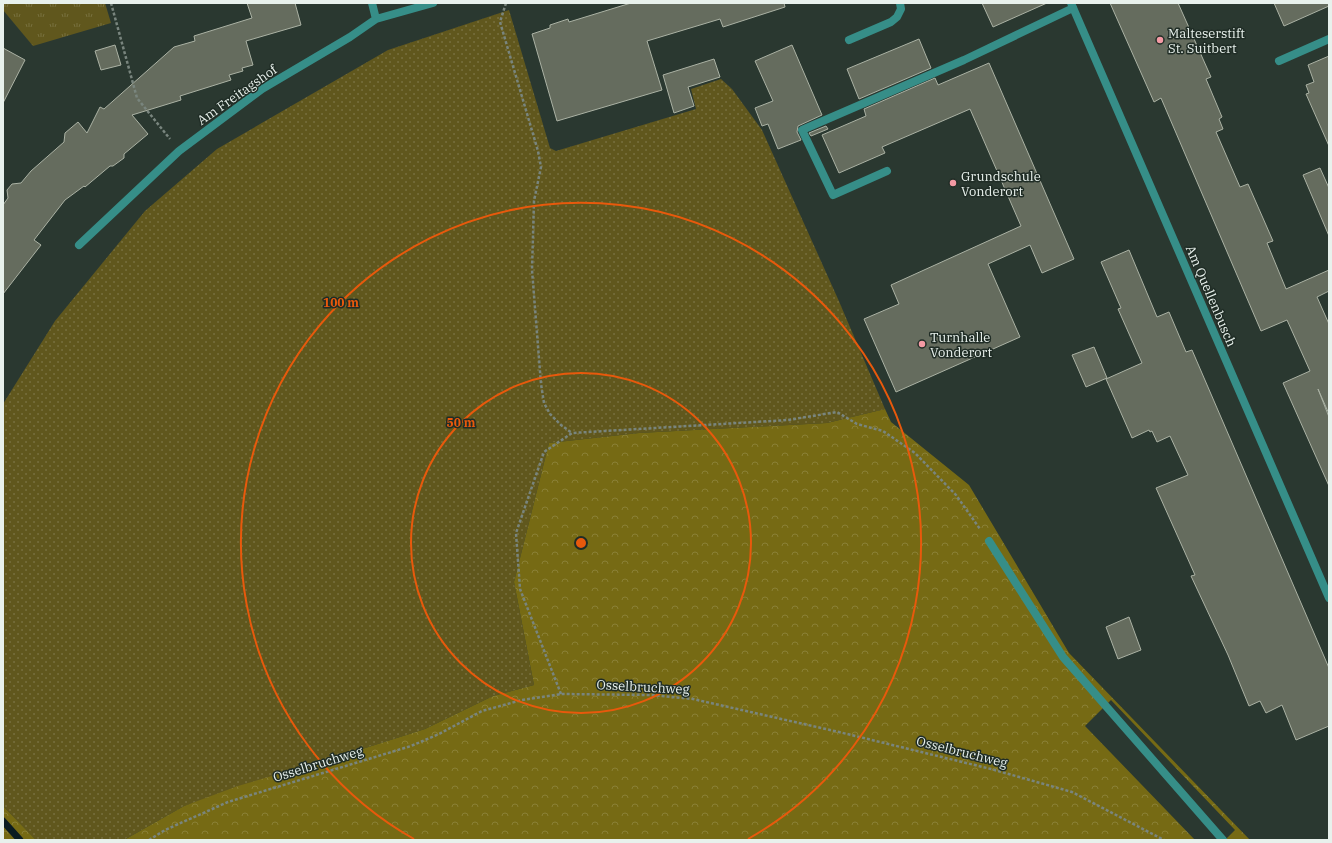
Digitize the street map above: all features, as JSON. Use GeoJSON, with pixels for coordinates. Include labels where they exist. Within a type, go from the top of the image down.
{"type":"FeatureCollection","features":[{"type":"Feature","properties":{"kind":"street"},"geometry":{"type":"LineString","coordinates":[[372,3],[376,20]]}},
{"type":"Feature","properties":{"kind":"street","name":"Am Freitagshof"},"geometry":{"type":"LineString","coordinates":[[79,245],[179,150],[262,89],[350,38],[376,20],[433,3]]}},
{"type":"Feature","properties":{"kind":"street"},"geometry":{"type":"LineString","coordinates":[[849,40],[891,22],[897,17],[901,9],[900,3]]}},
{"type":"Feature","properties":{"kind":"street"},"geometry":{"type":"LineString","coordinates":[[887,171],[833,195],[802,130],[964,60],[1072,6]]}},
{"type":"Feature","properties":{"kind":"street","name":"Am Quellenbusch"},"geometry":{"type":"LineString","coordinates":[[1072,6],[1329,598]]}},
{"type":"Feature","properties":{"kind":"street"},"geometry":{"type":"LineString","coordinates":[[1279,61],[1329,39]]}},
{"type":"Feature","properties":{"kind":"street"},"geometry":{"type":"LineString","coordinates":[[989,541],[1063,657],[1223,840]]}},
{"type":"Feature","properties":{"kind":"path"},"geometry":{"type":"LineString","coordinates":[[111,3],[137,98],[179,150]]}},
{"type":"Feature","properties":{"kind":"path"},"geometry":{"type":"LineString","coordinates":[[506,3],[500,22],[538,151],[541,166],[534,201],[532,270],[541,384],[544,403],[550,414],[561,426],[572,432],[788,420],[837,412],[857,424],[883,431],[915,453],[956,495],[989,541]]}},
{"type":"Feature","properties":{"kind":"path"},"geometry":{"type":"LineString","coordinates":[[561,694],[520,589],[516,533],[544,452],[572,432]]}},
{"type":"Feature","properties":{"kind":"path","name":"Osselbruchweg"},"geometry":{"type":"LineString","coordinates":[[149,840],[165,830],[228,802],[411,746],[439,734],[482,711],[522,700],[561,694],[652,695],[693,699],[839,732],[991,769],[1072,792],[1164,840]]}},
{"type":"Feature","properties":{"kind":"green space"},"geometry":{"type":"Polygon","coordinates":[[[4,3],[105,3],[111,23],[33,46],[3,10],[4,3]]]}},
{"type":"Feature","properties":{"kind":"green space"},"geometry":{"type":"Polygon","coordinates":[[[509,10],[550,148],[556,151],[696,109],[691,89],[721,79],[732,89],[762,130],[838,299],[885,409],[827,423],[639,433],[549,443],[514,582],[534,685],[493,696],[425,729],[184,806],[124,840],[36,840],[3,806],[3,404],[55,321],[145,211],[217,149],[388,50],[509,10]]]}},
{"type":"Feature","properties":{"kind":"green space"},"geometry":{"type":"Polygon","coordinates":[[[885,409],[891,422],[969,485],[1069,653],[1250,840],[1225,840],[1235,830],[1111,700],[1085,726],[1195,840],[124,840],[184,806],[238,786],[334,758],[425,729],[493,696],[534,685],[514,582],[549,443],[639,433],[827,423],[885,409]]]}},
{"type":"Feature","properties":{"kind":"green space"},"geometry":{"type":"Polygon","coordinates":[[[3,806],[36,840],[3,840],[3,806]]]}},
{"type":"Feature","properties":{"kind":"building"},"geometry":{"type":"Polygon","coordinates":[[[247,3],[295,3],[301,25],[246,41],[253,65],[242,68],[243,71],[229,75],[231,80],[180,96],[181,100],[132,115],[148,134],[124,154],[124,158],[113,166],[110,166],[85,187],[84,186],[65,200],[34,240],[41,245],[3,294],[3,205],[8,198],[7,190],[12,184],[21,183],[31,171],[64,142],[65,133],[78,122],[87,133],[100,107],[104,109],[174,47],[195,41],[194,36],[252,18],[247,3]]]}},
{"type":"Feature","properties":{"kind":"building"},"geometry":{"type":"Polygon","coordinates":[[[631,3],[784,3],[785,7],[723,27],[720,19],[647,41],[662,90],[557,121],[532,34],[550,28],[550,25],[568,19],[569,22],[631,3]]]}},
{"type":"Feature","properties":{"kind":"building"},"geometry":{"type":"Polygon","coordinates":[[[982,3],[1047,3],[993,27],[982,3]]]}},
{"type":"Feature","properties":{"kind":"building"},"geometry":{"type":"Polygon","coordinates":[[[1110,3],[1178,3],[1211,77],[1206,79],[1222,117],[1219,119],[1223,129],[1216,132],[1240,187],[1248,184],[1273,241],[1267,243],[1286,289],[1329,270],[1329,291],[1317,297],[1329,324],[1329,414],[1318,389],[1329,417],[1329,486],[1283,383],[1310,371],[1287,320],[1261,331],[1161,98],[1154,102],[1110,3]]]}},
{"type":"Feature","properties":{"kind":"building","name":"Malteserstift St. Suitbert"},"geometry":{"type":"Polygon","coordinates":[[[1274,3],[1329,3],[1329,6],[1284,26],[1274,3]]]}},
{"type":"Feature","properties":{"kind":"building"},"geometry":{"type":"Polygon","coordinates":[[[919,39],[931,68],[859,99],[847,69],[919,39]]]}},
{"type":"Feature","properties":{"kind":"building"},"geometry":{"type":"Polygon","coordinates":[[[115,45],[121,65],[101,70],[95,51],[115,45]]]}},
{"type":"Feature","properties":{"kind":"building"},"geometry":{"type":"Polygon","coordinates":[[[792,45],[822,115],[798,126],[797,132],[801,140],[778,149],[768,124],[762,126],[755,108],[773,101],[755,61],[792,45]]]}},
{"type":"Feature","properties":{"kind":"building"},"geometry":{"type":"Polygon","coordinates":[[[3,48],[25,60],[3,103],[3,48]]]}},
{"type":"Feature","properties":{"kind":"building"},"geometry":{"type":"Polygon","coordinates":[[[1329,56],[1329,146],[1306,94],[1309,93],[1306,85],[1314,82],[1308,65],[1329,56]]]}},
{"type":"Feature","properties":{"kind":"building"},"geometry":{"type":"Polygon","coordinates":[[[714,59],[720,77],[688,87],[694,106],[674,113],[663,75],[714,59]]]}},
{"type":"Feature","properties":{"kind":"building"},"geometry":{"type":"Polygon","coordinates":[[[989,63],[1074,259],[1042,273],[1030,245],[988,264],[1020,337],[896,392],[864,319],[899,304],[891,285],[1021,226],[970,109],[882,147],[885,153],[839,173],[822,135],[866,116],[864,109],[935,78],[938,85],[989,63]]]}},
{"type":"Feature","properties":{"kind":"building"},"geometry":{"type":"Polygon","coordinates":[[[826,126],[828,129],[811,136],[809,133],[826,126]]]}},
{"type":"Feature","properties":{"kind":"building"},"geometry":{"type":"Polygon","coordinates":[[[1320,168],[1329,188],[1329,236],[1303,175],[1320,168]]]}},
{"type":"Feature","properties":{"kind":"building"},"geometry":{"type":"Polygon","coordinates":[[[1129,250],[1157,317],[1169,312],[1186,352],[1192,350],[1329,668],[1329,726],[1296,740],[1282,705],[1266,713],[1260,701],[1249,706],[1228,655],[1191,576],[1195,575],[1156,488],[1188,475],[1170,436],[1157,442],[1152,431],[1150,432],[1149,430],[1132,438],[1106,379],[1142,363],[1118,309],[1121,308],[1101,262],[1129,250]]]}},
{"type":"Feature","properties":{"kind":"building"},"geometry":{"type":"Polygon","coordinates":[[[1094,347],[1107,378],[1086,387],[1072,355],[1094,347]]]}},
{"type":"Feature","properties":{"kind":"building"},"geometry":{"type":"Polygon","coordinates":[[[1129,617],[1141,650],[1118,659],[1106,627],[1129,617]]]}},
{"type":"Feature","properties":{"kind":"waterway"},"geometry":{"type":"LineString","coordinates":[[3,821],[20,840]]}},
{"type":"Feature","properties":{"kind":"place","name":"Malteserstift St. Suitbert"},"geometry":{"type":"Point","coordinates":[1160,40]}},
{"type":"Feature","properties":{"kind":"place","name":"Grundschule Vonderort"},"geometry":{"type":"Point","coordinates":[953,183]}},
{"type":"Feature","properties":{"kind":"place","name":"Turnhalle Vonderort"},"geometry":{"type":"Point","coordinates":[922,344]}}]}
